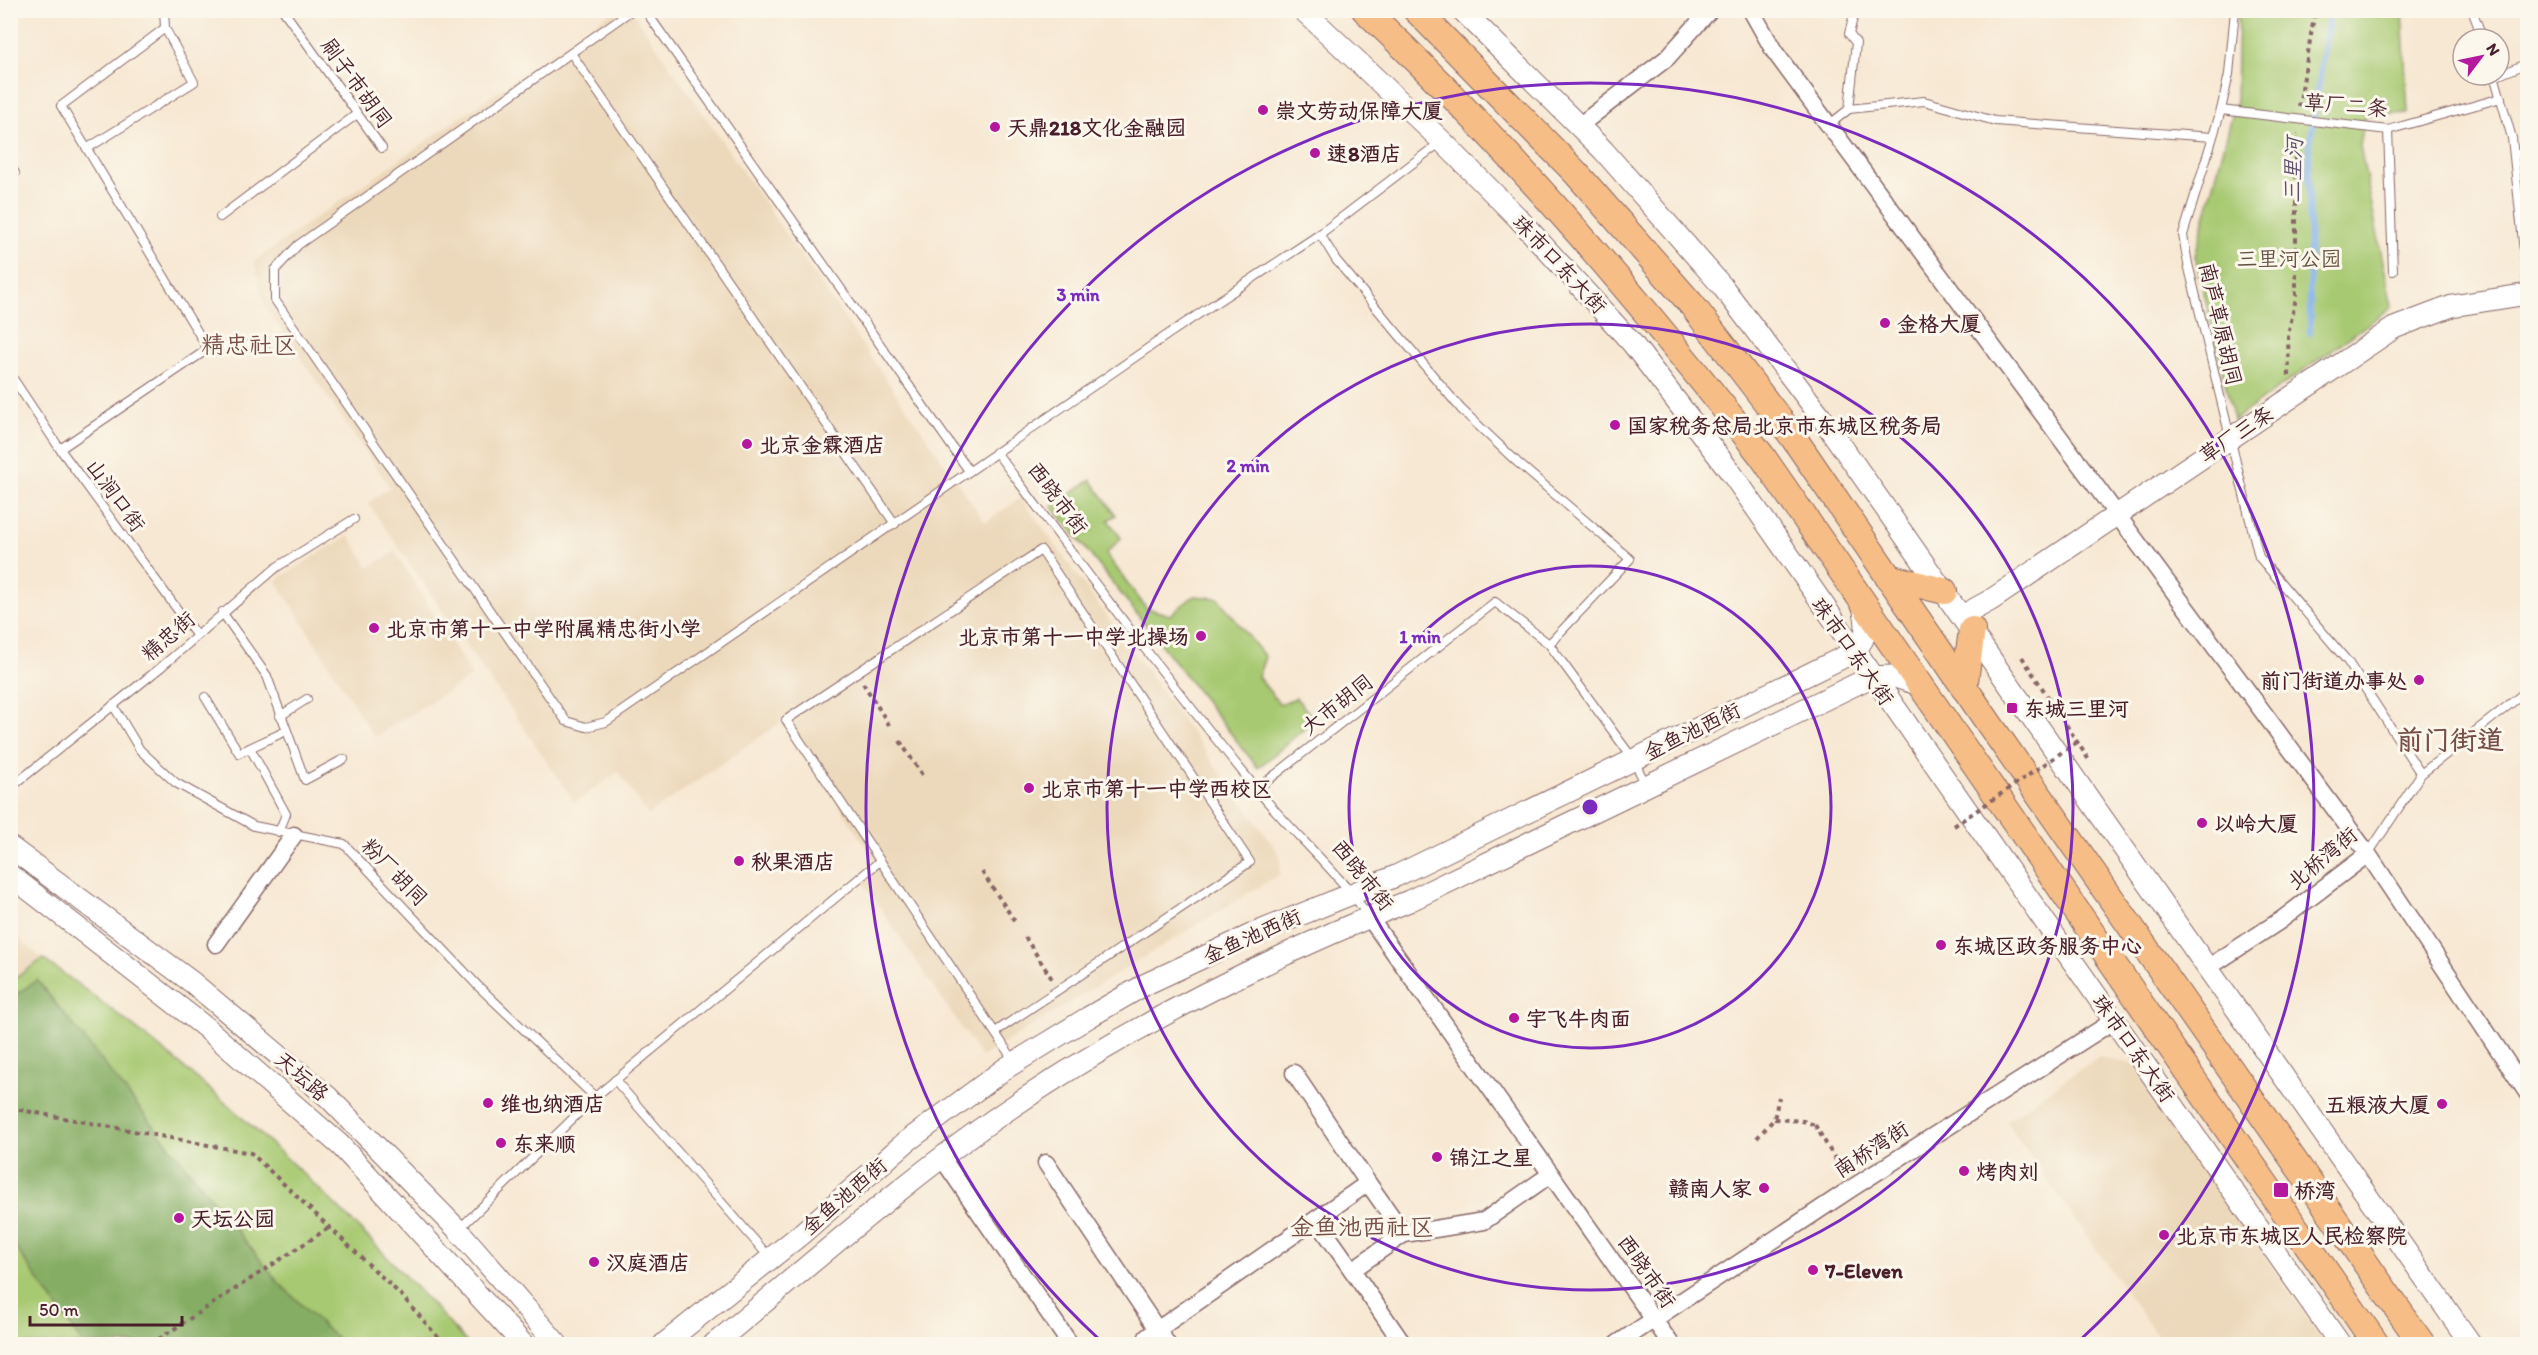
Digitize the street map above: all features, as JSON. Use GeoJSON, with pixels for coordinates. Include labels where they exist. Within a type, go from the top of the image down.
{"type":"FeatureCollection","features":[{"type":"Feature","properties":{"kind":"main road","name":"珠市口东大街"},"geometry":{"type":"LineString","coordinates":[[1365,10],[1420,63],[1546,196],[1657,322],[1762,456],[2376,1344]]}},
{"type":"Feature","properties":{"kind":"main road"},"geometry":{"type":"LineString","coordinates":[[1416,10],[1576,173],[1692,305],[1793,437],[1964,688],[2422,1344]]}},
{"type":"Feature","properties":{"kind":"main road"},"geometry":{"type":"LineString","coordinates":[[1888,577],[1944,591]]}},
{"type":"Feature","properties":{"kind":"main road"},"geometry":{"type":"LineString","coordinates":[[1964,688],[1967,623]]}},
{"type":"Feature","properties":{"kind":"street","name":"珠市口东大街"},"geometry":{"type":"LineString","coordinates":[[1303,10],[1442,141],[1632,343],[1731,474],[2340,1344]]}},
{"type":"Feature","properties":{"kind":"street"},"geometry":{"type":"LineString","coordinates":[[1462,10],[1580,124],[1722,286],[1822,418],[2471,1344]]}},
{"type":"Feature","properties":{"kind":"street"},"geometry":{"type":"LineString","coordinates":[[1580,124],[1667,57],[1710,10]]}},
{"type":"Feature","properties":{"kind":"street"},"geometry":{"type":"LineString","coordinates":[[1751,10],[1774,51],[2118,513],[2368,854],[2528,1094]]}},
{"type":"Feature","properties":{"kind":"street","name":"草厂三条"},"geometry":{"type":"LineString","coordinates":[[1967,623],[1991,600],[2394,328],[2452,306],[2528,294]]}},
{"type":"Feature","properties":{"kind":"street"},"geometry":{"type":"LineString","coordinates":[[1854,652],[1864,640],[1866,623],[1862,602]]}},
{"type":"Feature","properties":{"kind":"street","name":"金鱼池西街"},"geometry":{"type":"LineString","coordinates":[[664,1344],[906,1143],[1015,1062],[1146,984],[1253,934],[1396,876],[1854,652]]}},
{"type":"Feature","properties":{"kind":"street","name":"金鱼池西街"},"geometry":{"type":"LineString","coordinates":[[714,1344],[942,1158],[1014,1106],[1137,1029],[1369,917],[1409,901],[1871,677],[1892,676],[1920,685]]}},
{"type":"Feature","properties":{"kind":"street"},"geometry":{"type":"LineString","coordinates":[[216,944],[287,833]]}},
{"type":"Feature","properties":{"kind":"street","name":"天坛路"},"geometry":{"type":"LineString","coordinates":[[10,847],[193,983],[327,1097],[458,1230],[557,1344]]}},
{"type":"Feature","properties":{"kind":"street","name":"北桥湾街"},"geometry":{"type":"LineString","coordinates":[[2206,969],[2281,920],[2368,854]]}},
{"type":"Feature","properties":{"kind":"street","name":"天坛路"},"geometry":{"type":"LineString","coordinates":[[10,875],[206,1027],[340,1145],[523,1344]]}},
{"type":"Feature","properties":{"kind":"street","name":"西晓市街"},"geometry":{"type":"LineString","coordinates":[[1369,917],[1671,1344]]}},
{"type":"Feature","properties":{"kind":"street","name":"南桥湾街"},"geometry":{"type":"LineString","coordinates":[[1617,1344],[1852,1188],[2115,1020]]}},
{"type":"Feature","properties":{"kind":"street"},"geometry":{"type":"LineString","coordinates":[[1294,1073],[1404,1234]]}},
{"type":"Feature","properties":{"kind":"street"},"geometry":{"type":"LineString","coordinates":[[942,1158],[1070,1344]]}},
{"type":"Feature","properties":{"kind":"street"},"geometry":{"type":"LineString","coordinates":[[1046,1163],[1152,1333],[1167,1344]]}},
{"type":"Feature","properties":{"kind":"street"},"geometry":{"type":"LineString","coordinates":[[1352,1270],[1404,1234],[1484,1221],[1551,1174]]}},
{"type":"Feature","properties":{"kind":"street"},"geometry":{"type":"LineString","coordinates":[[1152,1333],[1368,1183]]}},
{"type":"Feature","properties":{"kind":"street"},"geometry":{"type":"LineString","coordinates":[[1316,1219],[1403,1344]]}},
{"type":"Feature","properties":{"kind":"lane"},"geometry":{"type":"LineString","coordinates":[[88,148],[194,82],[165,28],[164,10]]}},
{"type":"Feature","properties":{"kind":"lane","name":"刷子市胡同"},"geometry":{"type":"LineString","coordinates":[[283,10],[382,148]]}},
{"type":"Feature","properties":{"kind":"lane"},"geometry":{"type":"LineString","coordinates":[[632,10],[298,245],[275,270],[274,300],[566,721],[586,727],[606,722],[996,452],[1320,234],[1442,141]]}},
{"type":"Feature","properties":{"kind":"lane"},"geometry":{"type":"LineString","coordinates":[[645,10],[969,471]]}},
{"type":"Feature","properties":{"kind":"lane"},"geometry":{"type":"LineString","coordinates":[[1849,110],[1856,44],[1849,34],[1856,10]]}},
{"type":"Feature","properties":{"kind":"lane","name":"南芦草原胡同"},"geometry":{"type":"LineString","coordinates":[[2235,10],[2229,74],[2221,110],[2183,235],[2230,438],[2259,557],[2348,662],[2421,774]]}},
{"type":"Feature","properties":{"kind":"lane"},"geometry":{"type":"LineString","coordinates":[[2472,10],[2478,27]]}},
{"type":"Feature","properties":{"kind":"lane"},"geometry":{"type":"LineString","coordinates":[[165,28],[61,106],[208,349]]}},
{"type":"Feature","properties":{"kind":"lane"},"geometry":{"type":"LineString","coordinates":[[572,53],[895,524]]}},
{"type":"Feature","properties":{"kind":"lane"},"geometry":{"type":"LineString","coordinates":[[2511,69],[2528,63]]}},
{"type":"Feature","properties":{"kind":"lane"},"geometry":{"type":"LineString","coordinates":[[2499,87],[2514,155],[2528,288]]}},
{"type":"Feature","properties":{"kind":"lane","name":"草厂二条"},"geometry":{"type":"LineString","coordinates":[[2221,110],[2388,130],[2501,98]]}},
{"type":"Feature","properties":{"kind":"lane"},"geometry":{"type":"LineString","coordinates":[[1829,124],[1849,110],[1924,101],[1995,121],[2212,136]]}},
{"type":"Feature","properties":{"kind":"lane"},"geometry":{"type":"LineString","coordinates":[[220,217],[357,114]]}},
{"type":"Feature","properties":{"kind":"lane"},"geometry":{"type":"LineString","coordinates":[[2388,130],[2393,271]]}},
{"type":"Feature","properties":{"kind":"lane"},"geometry":{"type":"LineString","coordinates":[[2514,155],[2528,151]]}},
{"type":"Feature","properties":{"kind":"lane"},"geometry":{"type":"LineString","coordinates":[[10,166],[15,173],[10,176]]}},
{"type":"Feature","properties":{"kind":"lane"},"geometry":{"type":"LineString","coordinates":[[1320,234],[1336,260],[1461,409],[1517,462],[1630,559],[1549,644],[1634,759],[1646,785]]}},
{"type":"Feature","properties":{"kind":"lane"},"geometry":{"type":"LineString","coordinates":[[60,448],[208,349],[266,343]]}},
{"type":"Feature","properties":{"kind":"lane","name":"山涧口街"},"geometry":{"type":"LineString","coordinates":[[10,374],[60,448],[196,636]]}},
{"type":"Feature","properties":{"kind":"lane","name":"西晓市街"},"geometry":{"type":"LineString","coordinates":[[996,452],[1136,639],[1257,789],[1352,892],[1369,917]]}},
{"type":"Feature","properties":{"kind":"lane","name":"精忠街"},"geometry":{"type":"LineString","coordinates":[[10,788],[277,567],[354,519]]}},
{"type":"Feature","properties":{"kind":"lane"},"geometry":{"type":"LineString","coordinates":[[996,1032],[1250,862],[1041,550],[786,720],[1015,1062]]}},
{"type":"Feature","properties":{"kind":"lane","name":"大市胡同"},"geometry":{"type":"LineString","coordinates":[[1257,789],[1495,602],[1549,644]]}},
{"type":"Feature","properties":{"kind":"lane"},"geometry":{"type":"LineString","coordinates":[[222,612],[267,676],[305,780],[344,759]]}},
{"type":"Feature","properties":{"kind":"lane","name":"北桥湾街"},"geometry":{"type":"LineString","coordinates":[[2368,854],[2421,774],[2528,690]]}},
{"type":"Feature","properties":{"kind":"lane"},"geometry":{"type":"LineString","coordinates":[[205,697],[239,753],[286,731]]}},
{"type":"Feature","properties":{"kind":"lane"},"geometry":{"type":"LineString","coordinates":[[280,716],[307,699]]}},
{"type":"Feature","properties":{"kind":"lane","name":"粉厂胡同"},"geometry":{"type":"LineString","coordinates":[[113,705],[140,750],[176,783],[254,826],[344,844],[478,986],[595,1097]]}},
{"type":"Feature","properties":{"kind":"lane"},"geometry":{"type":"LineString","coordinates":[[250,748],[286,814],[287,833]]}},
{"type":"Feature","properties":{"kind":"lane"},"geometry":{"type":"LineString","coordinates":[[458,1230],[595,1097],[880,861]]}},
{"type":"Feature","properties":{"kind":"lane"},"geometry":{"type":"LineString","coordinates":[[615,1080],[770,1258]]}},
{"type":"Feature","properties":{"kind":"path"},"geometry":{"type":"LineString","coordinates":[[2291,397],[2287,352],[2288,334],[2296,298],[2294,155],[2297,119],[2315,10]]}},
{"type":"Feature","properties":{"kind":"path"},"geometry":{"type":"LineString","coordinates":[[2022,657],[2047,699],[2090,761]]}},
{"type":"Feature","properties":{"kind":"path"},"geometry":{"type":"LineString","coordinates":[[856,673],[891,728]]}},
{"type":"Feature","properties":{"kind":"path"},"geometry":{"type":"LineString","coordinates":[[900,741],[924,778]]}},
{"type":"Feature","properties":{"kind":"path"},"geometry":{"type":"LineString","coordinates":[[1954,826],[2077,742]]}},
{"type":"Feature","properties":{"kind":"path"},"geometry":{"type":"LineString","coordinates":[[982,872],[1016,923]]}},
{"type":"Feature","properties":{"kind":"path"},"geometry":{"type":"LineString","coordinates":[[1025,937],[1059,989]]}},
{"type":"Feature","properties":{"kind":"path"},"geometry":{"type":"LineString","coordinates":[[1757,1138],[1774,1119],[1779,1097]]}},
{"type":"Feature","properties":{"kind":"path"},"geometry":{"type":"LineString","coordinates":[[10,1108],[251,1153],[402,1296],[444,1344]]}},
{"type":"Feature","properties":{"kind":"path"},"geometry":{"type":"LineString","coordinates":[[1774,1119],[1816,1124],[1852,1188]]}},
{"type":"Feature","properties":{"kind":"path"},"geometry":{"type":"LineString","coordinates":[[151,1344],[330,1227]]}},
{"type":"Feature","properties":{"kind":"shaded area"},"geometry":{"type":"Polygon","coordinates":[[[613,11],[632,11],[985,522],[1021,498],[1280,855],[1280,874],[981,1057],[862,881],[879,866],[783,721],[648,815],[618,772],[575,802],[368,503],[390,487],[264,305],[254,261],[613,11]]]}},
{"type":"Feature","properties":{"kind":"shaded area","name":"北京市第十一中学附属精忠街小学"},"geometry":{"type":"Polygon","coordinates":[[[349,535],[369,567],[395,552],[472,676],[374,737],[276,580],[349,535]]]}},
{"type":"Feature","properties":{"kind":"shaded area"},"geometry":{"type":"Polygon","coordinates":[[[10,932],[43,959],[11,982],[10,982],[10,932]]]}},
{"type":"Feature","properties":{"kind":"shaded area"},"geometry":{"type":"Polygon","coordinates":[[[2098,1057],[2135,1065],[2325,1344],[2163,1344],[2006,1121],[2098,1057]]]}},
{"type":"Feature","properties":{"kind":"green space","name":"三里河公园"},"geometry":{"type":"Polygon","coordinates":[[[2238,11],[2402,11],[2408,113],[2365,116],[2360,146],[2392,307],[2234,420],[2195,256],[2236,101],[2238,11]]]}},
{"type":"Feature","properties":{"kind":"green space","name":"北京市第十一中学北操场"},"geometry":{"type":"Polygon","coordinates":[[[1091,480],[1116,515],[1108,520],[1121,538],[1106,554],[1146,608],[1170,615],[1194,596],[1218,598],[1265,657],[1258,677],[1280,704],[1296,698],[1315,720],[1258,768],[1052,506],[1091,480]]]}},
{"type":"Feature","properties":{"kind":"green space","name":"天坛公园"},"geometry":{"type":"Polygon","coordinates":[[[43,959],[157,1046],[266,1140],[370,1239],[468,1344],[11,1344],[10,982],[43,959]]]}},
{"type":"Feature","properties":{"kind":"green space"},"geometry":{"type":"Polygon","coordinates":[[[37,980],[278,1282],[342,1344],[83,1344],[11,1241],[11,998],[37,980]]]}},
{"type":"Feature","properties":{"kind":"waterway","name":"三里河"},"geometry":{"type":"LineString","coordinates":[[2310,333],[2309,150],[2330,10]]}},
{"type":"Feature","properties":{"kind":"place","name":"崇文劳动保障大厦"},"geometry":{"type":"Point","coordinates":[1263,110]}},
{"type":"Feature","properties":{"kind":"place","name":"天鼎218文化金融园"},"geometry":{"type":"Point","coordinates":[995,127]}},
{"type":"Feature","properties":{"kind":"place","name":"速8酒店"},"geometry":{"type":"Point","coordinates":[1315,153]}},
{"type":"Feature","properties":{"kind":"place","name":"金格大厦"},"geometry":{"type":"Point","coordinates":[1885,323]}},
{"type":"Feature","properties":{"kind":"place","name":"国家税务总局北京市东城区税务局"},"geometry":{"type":"Point","coordinates":[1615,425]}},
{"type":"Feature","properties":{"kind":"place","name":"北京金霖酒店"},"geometry":{"type":"Point","coordinates":[747,444]}},
{"type":"Feature","properties":{"kind":"place","name":"北京市第十一中学附属精忠街小学"},"geometry":{"type":"Point","coordinates":[374,628]}},
{"type":"Feature","properties":{"kind":"place","name":"北京市第十一中学北操场"},"geometry":{"type":"Point","coordinates":[1201,636]}},
{"type":"Feature","properties":{"kind":"place","name":"前门街道办事处"},"geometry":{"type":"Point","coordinates":[2419,680]}},
{"type":"Feature","properties":{"kind":"place","name":"东城三里河"},"geometry":{"type":"Point","coordinates":[2012,708]}},
{"type":"Feature","properties":{"kind":"place","name":"北京市第十一中学西校区"},"geometry":{"type":"Point","coordinates":[1029,788]}},
{"type":"Feature","properties":{"kind":"place","name":"以岭大厦"},"geometry":{"type":"Point","coordinates":[2202,823]}},
{"type":"Feature","properties":{"kind":"place","name":"秋果酒店"},"geometry":{"type":"Point","coordinates":[739,861]}},
{"type":"Feature","properties":{"kind":"place","name":"东城区政务服务中心"},"geometry":{"type":"Point","coordinates":[1941,945]}},
{"type":"Feature","properties":{"kind":"place","name":"宇飞牛肉面"},"geometry":{"type":"Point","coordinates":[1514,1018]}},
{"type":"Feature","properties":{"kind":"place","name":"维也纳酒店"},"geometry":{"type":"Point","coordinates":[488,1103]}},
{"type":"Feature","properties":{"kind":"place","name":"五粮液大厦"},"geometry":{"type":"Point","coordinates":[2442,1104]}},
{"type":"Feature","properties":{"kind":"place","name":"东来顺"},"geometry":{"type":"Point","coordinates":[501,1143]}},
{"type":"Feature","properties":{"kind":"place","name":"锦江之星"},"geometry":{"type":"Point","coordinates":[1437,1157]}},
{"type":"Feature","properties":{"kind":"place","name":"烤肉刘"},"geometry":{"type":"Point","coordinates":[1964,1171]}},
{"type":"Feature","properties":{"kind":"place","name":"赣南人家"},"geometry":{"type":"Point","coordinates":[1764,1188]}},
{"type":"Feature","properties":{"kind":"place","name":"桥湾"},"geometry":{"type":"Point","coordinates":[2281,1190]}},
{"type":"Feature","properties":{"kind":"place","name":"天坛公园"},"geometry":{"type":"Point","coordinates":[179,1218]}},
{"type":"Feature","properties":{"kind":"place","name":"北京市东城区人民检察院"},"geometry":{"type":"Point","coordinates":[2164,1235]}},
{"type":"Feature","properties":{"kind":"place","name":"汉庭酒店"},"geometry":{"type":"Point","coordinates":[594,1262]}},
{"type":"Feature","properties":{"kind":"place","name":"7-Eleven"},"geometry":{"type":"Point","coordinates":[1813,1270]}},
{"type":"Feature","properties":{"kind":"district","name":"精忠社区"},"geometry":{"type":"Point","coordinates":[249,344]}},
{"type":"Feature","properties":{"kind":"district","name":"前门街道"},"geometry":{"type":"Point","coordinates":[2450,739]}},
{"type":"Feature","properties":{"kind":"district","name":"金鱼池西社区"},"geometry":{"type":"Point","coordinates":[1362,1226]}}]}
